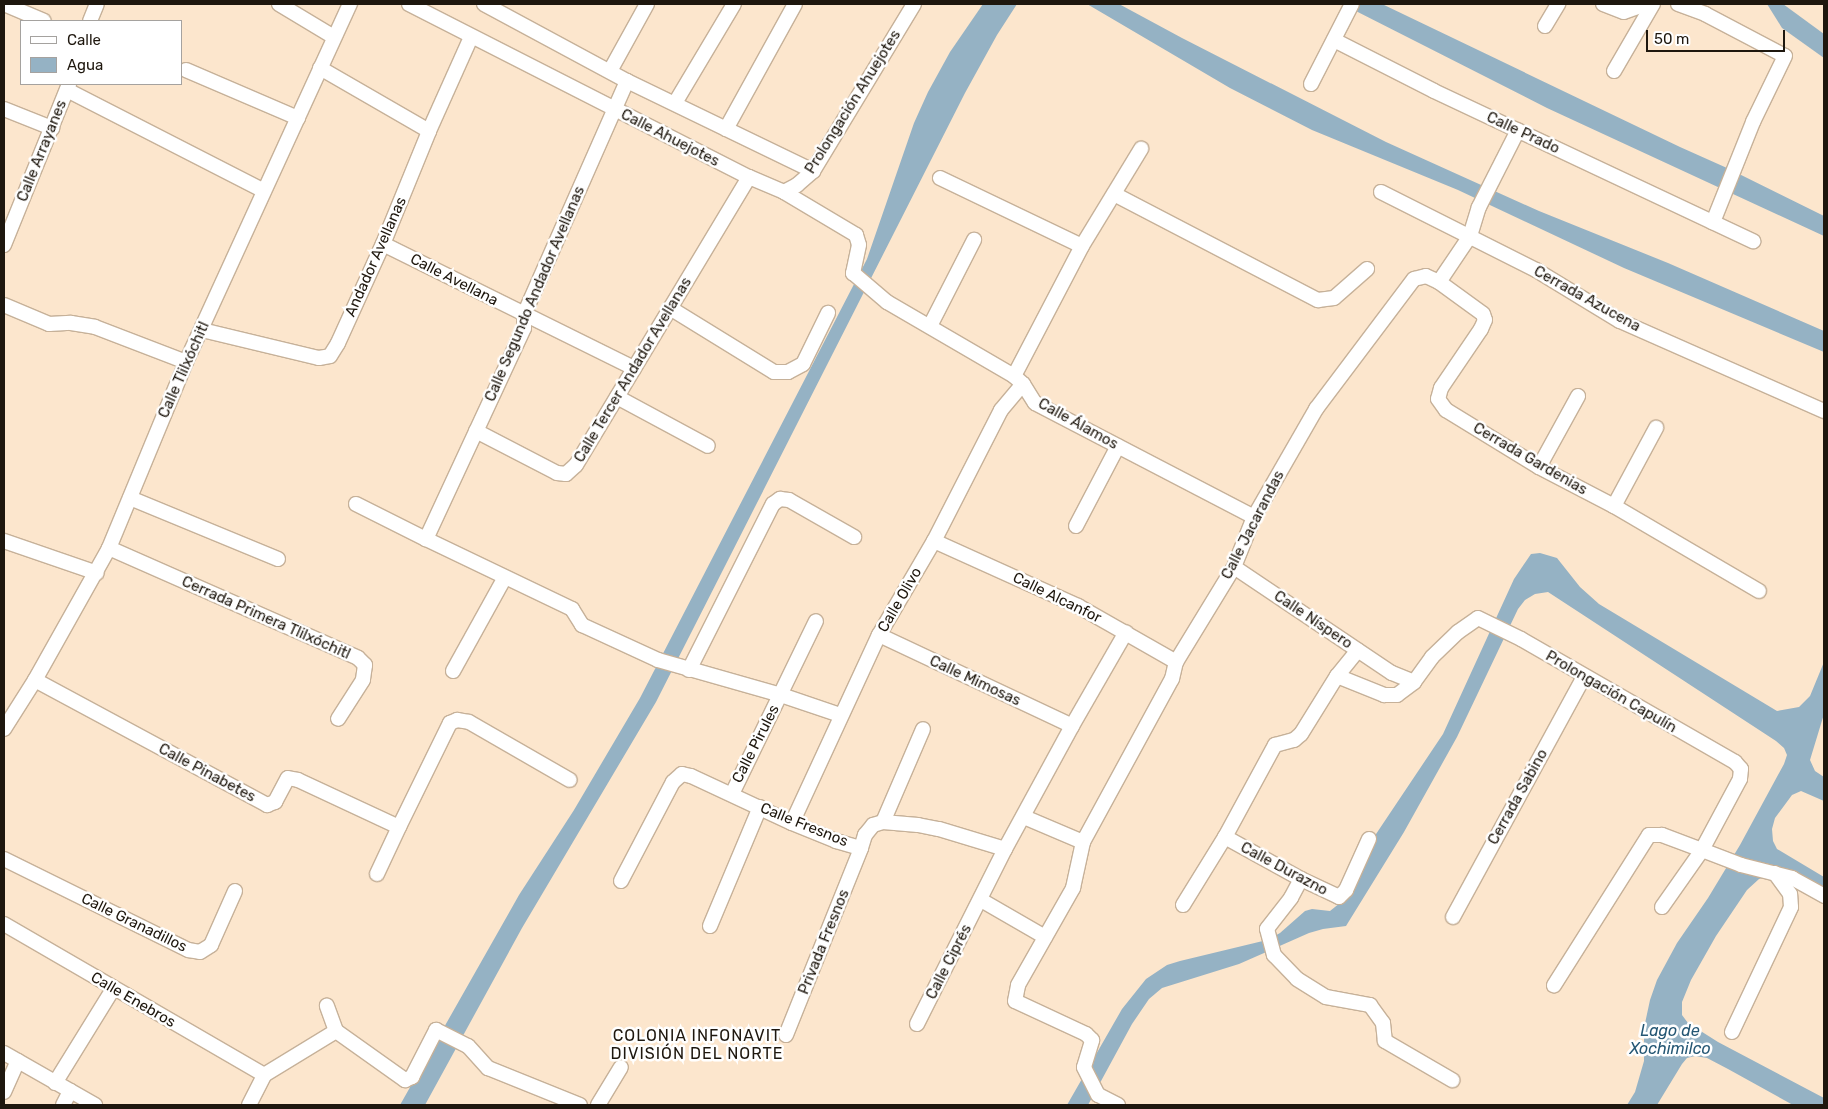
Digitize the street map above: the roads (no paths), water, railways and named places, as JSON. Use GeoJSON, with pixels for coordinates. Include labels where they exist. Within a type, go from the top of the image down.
{"type":"FeatureCollection","features":[{"type":"Feature","properties":{"kind":"street"},"geometry":{"type":"LineString","coordinates":[[4,4],[42,20]]}},
{"type":"Feature","properties":{"kind":"street"},"geometry":{"type":"LineString","coordinates":[[90,20],[97,4]]}},
{"type":"Feature","properties":{"kind":"street"},"geometry":{"type":"LineString","coordinates":[[280,4],[334,37]]}},
{"type":"Feature","properties":{"kind":"street","name":"Calle Tlilxóchitl"},"geometry":{"type":"LineString","coordinates":[[4,728],[35,680],[97,573],[109,548],[186,362],[350,4]]}},
{"type":"Feature","properties":{"kind":"street","name":"Calle Ahuejotes"},"geometry":{"type":"LineString","coordinates":[[409,4],[615,110],[749,177],[784,192],[856,235],[859,245],[853,273],[887,302]]}},
{"type":"Feature","properties":{"kind":"street"},"geometry":{"type":"LineString","coordinates":[[484,4],[627,81],[813,171]]}},
{"type":"Feature","properties":{"kind":"street"},"geometry":{"type":"LineString","coordinates":[[610,71],[647,4]]}},
{"type":"Feature","properties":{"kind":"street"},"geometry":{"type":"LineString","coordinates":[[675,103],[734,4]]}},
{"type":"Feature","properties":{"kind":"street"},"geometry":{"type":"LineString","coordinates":[[726,129],[795,4]]}},
{"type":"Feature","properties":{"kind":"street","name":"Prolongación Ahuejotes"},"geometry":{"type":"LineString","coordinates":[[784,192],[797,186],[813,171],[914,4]]}},
{"type":"Feature","properties":{"kind":"street"},"geometry":{"type":"LineString","coordinates":[[1311,84],[1352,4]]}},
{"type":"Feature","properties":{"kind":"street"},"geometry":{"type":"LineString","coordinates":[[1545,26],[1558,4]]}},
{"type":"Feature","properties":{"kind":"street"},"geometry":{"type":"LineString","coordinates":[[1603,4],[1624,12],[1646,4]]}},
{"type":"Feature","properties":{"kind":"street"},"geometry":{"type":"LineString","coordinates":[[1614,70],[1653,4]]}},
{"type":"Feature","properties":{"kind":"street"},"geometry":{"type":"LineString","coordinates":[[1678,4],[1705,14],[1785,56],[1753,122],[1713,222]]}},
{"type":"Feature","properties":{"kind":"street","name":"Andador Avellanas"},"geometry":{"type":"LineString","coordinates":[[202,330],[319,358],[330,356],[338,343],[383,244],[429,131],[471,36]]}},
{"type":"Feature","properties":{"kind":"street","name":"Calle Prado"},"geometry":{"type":"LineString","coordinates":[[1334,40],[1518,130],[1753,241]]}},
{"type":"Feature","properties":{"kind":"street"},"geometry":{"type":"LineString","coordinates":[[320,68],[429,131]]}},
{"type":"Feature","properties":{"kind":"street"},"geometry":{"type":"LineString","coordinates":[[186,70],[298,118]]}},
{"type":"Feature","properties":{"kind":"street","name":"Calle Segundo Andador Avellanas"},"geometry":{"type":"LineString","coordinates":[[426,539],[524,328],[524,315],[627,81]]}},
{"type":"Feature","properties":{"kind":"street"},"geometry":{"type":"LineString","coordinates":[[68,87],[264,191]]}},
{"type":"Feature","properties":{"kind":"street","name":"Calle Arrayanes"},"geometry":{"type":"LineString","coordinates":[[4,245],[68,87]]}},
{"type":"Feature","properties":{"kind":"street"},"geometry":{"type":"LineString","coordinates":[[4,109],[52,128]]}},
{"type":"Feature","properties":{"kind":"street"},"geometry":{"type":"LineString","coordinates":[[1439,282],[1470,236],[1479,207],[1518,130]]}},
{"type":"Feature","properties":{"kind":"street"},"geometry":{"type":"LineString","coordinates":[[1141,149],[1114,194],[1318,300],[1334,298],[1367,268]]}},
{"type":"Feature","properties":{"kind":"street","name":"Calle Tercer Andador Avellanas"},"geometry":{"type":"LineString","coordinates":[[476,431],[557,474],[566,474],[576,465],[749,177]]}},
{"type":"Feature","properties":{"kind":"street"},"geometry":{"type":"LineString","coordinates":[[940,178],[1082,246]]}},
{"type":"Feature","properties":{"kind":"street","name":"Cerrada Azucena"},"geometry":{"type":"LineString","coordinates":[[1381,192],[1536,270],[1620,321],[1824,411]]}},
{"type":"Feature","properties":{"kind":"street","name":"Calle Olivo"},"geometry":{"type":"LineString","coordinates":[[792,823],[840,714],[879,635],[934,541],[1018,380],[1082,246],[1114,194]]}},
{"type":"Feature","properties":{"kind":"street"},"geometry":{"type":"LineString","coordinates":[[930,326],[974,240]]}},
{"type":"Feature","properties":{"kind":"street","name":"Calle Avellana"},"geometry":{"type":"LineString","coordinates":[[383,244],[634,368]]}},
{"type":"Feature","properties":{"kind":"street","name":"Calle Jacarandas"},"geometry":{"type":"LineString","coordinates":[[1045,937],[1073,888],[1083,842],[1172,679],[1176,662],[1234,567],[1254,517],[1316,409],[1414,279],[1426,276],[1439,282]]}},
{"type":"Feature","properties":{"kind":"street","name":"Cerrada Gardenias"},"geometry":{"type":"LineString","coordinates":[[1439,282],[1483,314],[1485,320],[1481,329],[1440,388],[1438,399],[1446,410],[1539,468],[1614,506],[1759,591]]}},
{"type":"Feature","properties":{"kind":"street","name":"Calle Álamos"},"geometry":{"type":"LineString","coordinates":[[887,302],[1018,380],[1036,403],[1254,517]]}},
{"type":"Feature","properties":{"kind":"street"},"geometry":{"type":"LineString","coordinates":[[4,305],[49,324],[71,323],[103,330],[186,362]]}},
{"type":"Feature","properties":{"kind":"street"},"geometry":{"type":"LineString","coordinates":[[670,308],[774,372],[788,372],[804,364],[828,313]]}},
{"type":"Feature","properties":{"kind":"street"},"geometry":{"type":"LineString","coordinates":[[1539,468],[1578,396]]}},
{"type":"Feature","properties":{"kind":"street"},"geometry":{"type":"LineString","coordinates":[[617,397],[708,446]]}},
{"type":"Feature","properties":{"kind":"street"},"geometry":{"type":"LineString","coordinates":[[1614,506],[1656,428]]}},
{"type":"Feature","properties":{"kind":"street"},"geometry":{"type":"LineString","coordinates":[[1076,526],[1118,446]]}},
{"type":"Feature","properties":{"kind":"street"},"geometry":{"type":"LineString","coordinates":[[130,498],[278,559]]}},
{"type":"Feature","properties":{"kind":"street"},"geometry":{"type":"LineString","coordinates":[[685,669],[773,504],[780,499],[789,500],[854,537]]}},
{"type":"Feature","properties":{"kind":"street"},"geometry":{"type":"LineString","coordinates":[[356,504],[572,609],[582,625],[658,660],[781,694],[840,714]]}},
{"type":"Feature","properties":{"kind":"street"},"geometry":{"type":"LineString","coordinates":[[4,541],[97,573]]}},
{"type":"Feature","properties":{"kind":"street","name":"Calle Alcanfor"},"geometry":{"type":"LineString","coordinates":[[934,541],[1078,606],[1176,662]]}},
{"type":"Feature","properties":{"kind":"street","name":"Cerrada Primera Tlilxóchitl"},"geometry":{"type":"LineString","coordinates":[[109,548],[358,658],[365,665],[363,680],[338,719]]}},
{"type":"Feature","properties":{"kind":"street","name":"Calle Níspero"},"geometry":{"type":"LineString","coordinates":[[1234,567],[1392,673],[1414,682]]}},
{"type":"Feature","properties":{"kind":"street"},"geometry":{"type":"LineString","coordinates":[[452,671],[505,577]]}},
{"type":"Feature","properties":{"kind":"street","name":"Prolongación Capulín"},"geometry":{"type":"LineString","coordinates":[[1414,682],[1432,657],[1458,632],[1478,618],[1521,639],[1584,677],[1735,762],[1741,769],[1740,779],[1702,850]]}},
{"type":"Feature","properties":{"kind":"street","name":"Calle Pirules"},"geometry":{"type":"LineString","coordinates":[[732,794],[816,621]]}},
{"type":"Feature","properties":{"kind":"street"},"geometry":{"type":"LineString","coordinates":[[1083,842],[1024,817],[1072,726],[1126,632]]}},
{"type":"Feature","properties":{"kind":"street","name":"Calle Mimosas"},"geometry":{"type":"LineString","coordinates":[[879,635],[1072,726]]}},
{"type":"Feature","properties":{"kind":"street"},"geometry":{"type":"LineString","coordinates":[[1182,905],[1225,837],[1275,745],[1294,740],[1301,734],[1337,676],[1358,650]]}},
{"type":"Feature","properties":{"kind":"street"},"geometry":{"type":"LineString","coordinates":[[1337,676],[1384,695],[1397,695],[1414,682]]}},
{"type":"Feature","properties":{"kind":"street","name":"Cerrada Sabino"},"geometry":{"type":"LineString","coordinates":[[1453,917],[1584,677]]}},
{"type":"Feature","properties":{"kind":"street","name":"Calle Pinabetes"},"geometry":{"type":"LineString","coordinates":[[35,680],[268,805],[275,802],[288,778],[298,780],[398,827]]}},
{"type":"Feature","properties":{"kind":"street"},"geometry":{"type":"LineString","coordinates":[[377,874],[398,827],[450,723],[458,720],[469,722],[570,780]]}},
{"type":"Feature","properties":{"kind":"street"},"geometry":{"type":"LineString","coordinates":[[923,729],[882,822],[918,824],[1006,850]]}},
{"type":"Feature","properties":{"kind":"street","name":"Calle Fresnos"},"geometry":{"type":"LineString","coordinates":[[621,880],[673,782],[682,774],[732,794],[792,823],[836,841],[861,848],[865,835],[873,825],[882,822]]}},
{"type":"Feature","properties":{"kind":"street"},"geometry":{"type":"LineString","coordinates":[[710,926],[760,807]]}},
{"type":"Feature","properties":{"kind":"street","name":"Calle Ciprés"},"geometry":{"type":"LineString","coordinates":[[917,1024],[1024,817]]}},
{"type":"Feature","properties":{"kind":"street"},"geometry":{"type":"LineString","coordinates":[[1554,985],[1650,835],[1662,835],[1741,864],[1792,878],[1824,896]]}},
{"type":"Feature","properties":{"kind":"street","name":"Calle Durazno"},"geometry":{"type":"LineString","coordinates":[[1225,837],[1301,879],[1339,897],[1346,890],[1369,839]]}},
{"type":"Feature","properties":{"kind":"street","name":"Privada Fresnos"},"geometry":{"type":"LineString","coordinates":[[786,1036],[861,848]]}},
{"type":"Feature","properties":{"kind":"street"},"geometry":{"type":"LineString","coordinates":[[1662,907],[1702,850]]}},
{"type":"Feature","properties":{"kind":"street","name":"Calle Granadillos"},"geometry":{"type":"LineString","coordinates":[[4,859],[188,950],[200,952],[211,945],[235,891]]}},
{"type":"Feature","properties":{"kind":"street"},"geometry":{"type":"LineString","coordinates":[[1732,1032],[1790,907],[1790,894],[1772,872]]}},
{"type":"Feature","properties":{"kind":"street"},"geometry":{"type":"LineString","coordinates":[[1301,879],[1291,898],[1267,929],[1274,955],[1297,978],[1326,997],[1370,1005],[1383,1023],[1385,1041],[1452,1080]]}},
{"type":"Feature","properties":{"kind":"street"},"geometry":{"type":"LineString","coordinates":[[981,900],[1045,937],[1018,985],[1015,1001],[1086,1034],[1092,1040],[1084,1067],[1098,1095],[1118,1105]]}},
{"type":"Feature","properties":{"kind":"street","name":"Calle Enebros"},"geometry":{"type":"LineString","coordinates":[[4,924],[113,989],[264,1074]]}},
{"type":"Feature","properties":{"kind":"street"},"geometry":{"type":"LineString","coordinates":[[55,1082],[113,989]]}},
{"type":"Feature","properties":{"kind":"street"},"geometry":{"type":"LineString","coordinates":[[327,1006],[336,1031],[405,1080],[412,1077],[436,1030],[468,1046],[488,1068],[580,1105]]}},
{"type":"Feature","properties":{"kind":"street"},"geometry":{"type":"LineString","coordinates":[[249,1105],[264,1074],[336,1031]]}},
{"type":"Feature","properties":{"kind":"street"},"geometry":{"type":"LineString","coordinates":[[4,1053],[95,1105]]}},
{"type":"Feature","properties":{"kind":"street"},"geometry":{"type":"LineString","coordinates":[[4,1092],[18,1062]]}},
{"type":"Feature","properties":{"kind":"street"},"geometry":{"type":"LineString","coordinates":[[598,1105],[621,1068]]}},
{"type":"Feature","properties":{"kind":"street"},"geometry":{"type":"LineString","coordinates":[[63,1105],[70,1091]]}},
{"type":"Feature","properties":{"kind":"water"},"geometry":{"type":"Polygon","coordinates":[[[983,4],[1017,4],[997,35],[965,93],[656,702],[522,928],[425,1105],[400,1105],[519,895],[574,810],[640,698],[867,259],[914,123],[928,92],[950,52],[983,4]]]}},
{"type":"Feature","properties":{"kind":"water"},"geometry":{"type":"Polygon","coordinates":[[[1087,4],[1119,4],[1386,142],[1539,211],[1668,263],[1824,331],[1824,352],[1624,268],[1458,190],[1312,130],[1230,88],[1087,4]]]}},
{"type":"Feature","properties":{"kind":"water"},"geometry":{"type":"Polygon","coordinates":[[[1342,4],[1382,4],[1727,168],[1824,216],[1824,236],[1547,108],[1342,4]]]}},
{"type":"Feature","properties":{"kind":"water"},"geometry":{"type":"Polygon","coordinates":[[[1767,4],[1783,4],[1824,34],[1824,58],[1782,28],[1767,4]]]}},
{"type":"Feature","properties":{"kind":"water","name":"Lago de Xochimilco"},"geometry":{"type":"Polygon","coordinates":[[[1540,553],[1557,558],[1580,587],[1599,604],[1777,711],[1799,707],[1810,696],[1824,662],[1824,714],[1810,760],[1815,771],[1824,777],[1824,801],[1801,791],[1792,795],[1775,818],[1772,829],[1773,841],[1777,849],[1824,877],[1824,902],[1794,885],[1768,876],[1759,879],[1747,890],[1716,936],[1691,980],[1682,1002],[1682,1015],[1688,1023],[1718,1042],[1824,1098],[1824,1105],[1793,1105],[1707,1058],[1695,1056],[1687,1058],[1682,1064],[1657,1105],[1627,1105],[1635,1092],[1644,1061],[1644,1028],[1650,1000],[1657,980],[1677,943],[1708,898],[1740,845],[1784,764],[1787,755],[1784,748],[1776,741],[1548,592],[1535,594],[1525,600],[1518,609],[1457,737],[1404,832],[1346,926],[1309,933],[1239,964],[1162,988],[1149,999],[1132,1024],[1088,1105],[1067,1105],[1122,1009],[1146,979],[1167,965],[1267,940],[1280,933],[1305,911],[1312,909],[1330,911],[1340,903],[1368,846],[1443,734],[1514,579],[1531,554],[1540,553]]]}},
{"type":"Feature","properties":{"kind":"district","name":"COLONIA INFONAVIT DIVISIÓN DEL NORTE"},"geometry":{"type":"Point","coordinates":[697,1045]}}]}
